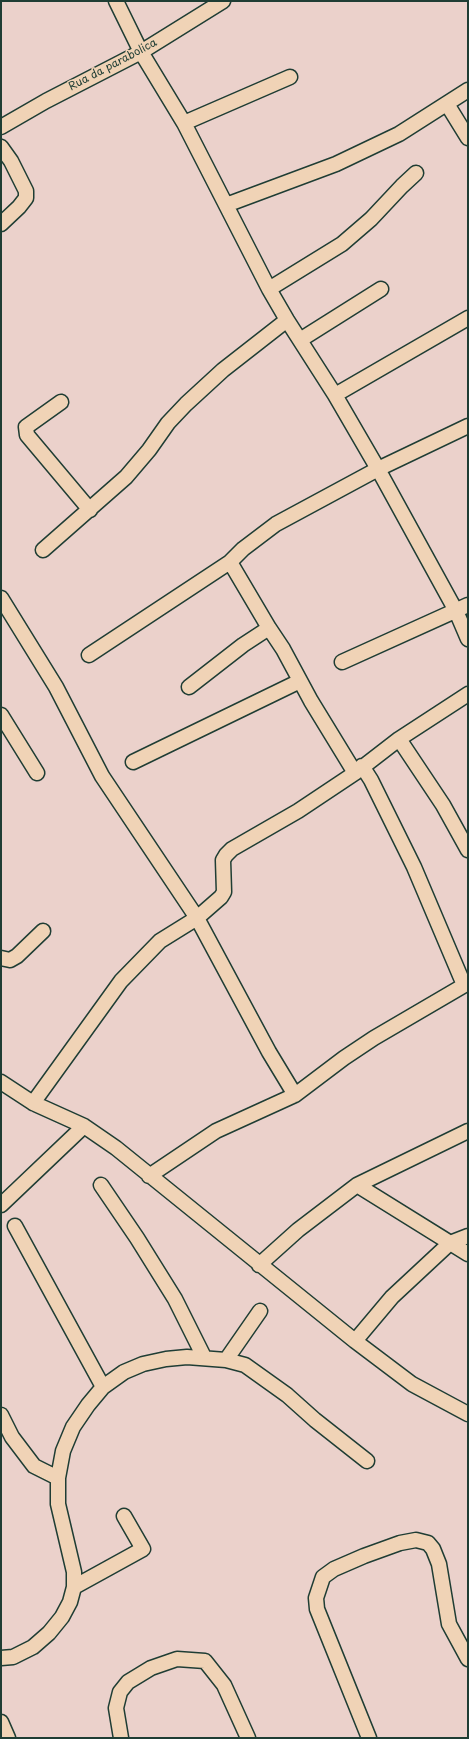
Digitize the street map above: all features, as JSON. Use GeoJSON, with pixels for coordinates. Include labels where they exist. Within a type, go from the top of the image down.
{"type":"FeatureCollection","features":[{"type":"Feature","properties":{"kind":"street"},"geometry":{"type":"LineString","coordinates":[[116,1],[140,52],[184,123],[269,289],[335,395],[462,608],[468,639]]}},
{"type":"Feature","properties":{"kind":"street","name":"Rua da parabolica"},"geometry":{"type":"LineString","coordinates":[[1,127],[46,101],[140,52],[223,1]]}},
{"type":"Feature","properties":{"kind":"street"},"geometry":{"type":"LineString","coordinates":[[184,123],[290,77]]}},
{"type":"Feature","properties":{"kind":"street"},"geometry":{"type":"LineString","coordinates":[[226,204],[336,164],[399,134],[468,90]]}},
{"type":"Feature","properties":{"kind":"street"},"geometry":{"type":"LineString","coordinates":[[447,104],[468,138]]}},
{"type":"Feature","properties":{"kind":"street"},"geometry":{"type":"LineString","coordinates":[[1,147],[11,161],[26,191],[26,198],[1,224]]}},
{"type":"Feature","properties":{"kind":"street"},"geometry":{"type":"LineString","coordinates":[[269,289],[342,244],[371,220],[416,173]]}},
{"type":"Feature","properties":{"kind":"street"},"geometry":{"type":"LineString","coordinates":[[300,340],[381,289]]}},
{"type":"Feature","properties":{"kind":"street"},"geometry":{"type":"LineString","coordinates":[[335,395],[468,318]]}},
{"type":"Feature","properties":{"kind":"street"},"geometry":{"type":"LineString","coordinates":[[43,550],[126,477],[149,450],[168,423],[186,404],[223,370],[287,320]]}},
{"type":"Feature","properties":{"kind":"street"},"geometry":{"type":"LineString","coordinates":[[61,402],[26,427],[27,435],[90,510]]}},
{"type":"Feature","properties":{"kind":"street"},"geometry":{"type":"LineString","coordinates":[[89,655],[230,562],[243,549],[276,524],[378,469],[468,426]]}},
{"type":"Feature","properties":{"kind":"street"},"geometry":{"type":"LineString","coordinates":[[149,1176],[216,1131],[295,1095],[344,1058],[374,1038],[466,984],[414,867],[374,786],[338,747],[300,681],[284,649],[269,628],[230,562]]}},
{"type":"Feature","properties":{"kind":"street"},"geometry":{"type":"LineString","coordinates":[[2,605],[56,687],[102,776],[197,918],[269,1052],[295,1095]]}},
{"type":"Feature","properties":{"kind":"street"},"geometry":{"type":"LineString","coordinates":[[342,662],[462,608]]}},
{"type":"Feature","properties":{"kind":"street"},"geometry":{"type":"LineString","coordinates":[[189,687],[243,645],[269,628]]}},
{"type":"Feature","properties":{"kind":"street"},"geometry":{"type":"LineString","coordinates":[[133,762],[300,681]]}},
{"type":"Feature","properties":{"kind":"street"},"geometry":{"type":"LineString","coordinates":[[33,1103],[121,981],[160,941],[197,918],[221,898],[224,892],[223,860],[232,849],[298,810],[358,770],[399,739],[468,694]]}},
{"type":"Feature","properties":{"kind":"street"},"geometry":{"type":"LineString","coordinates":[[1,715],[38,773]]}},
{"type":"Feature","properties":{"kind":"street"},"geometry":{"type":"LineString","coordinates":[[399,739],[443,805],[468,850]]}},
{"type":"Feature","properties":{"kind":"street"},"geometry":{"type":"LineString","coordinates":[[1,958],[10,960],[17,956],[43,931]]}},
{"type":"Feature","properties":{"kind":"street"},"geometry":{"type":"LineString","coordinates":[[1,1082],[33,1103],[84,1126],[116,1148],[355,1341],[412,1384],[468,1414]]}},
{"type":"Feature","properties":{"kind":"street"},"geometry":{"type":"LineString","coordinates":[[1,1206],[84,1126]]}},
{"type":"Feature","properties":{"kind":"street"},"geometry":{"type":"LineString","coordinates":[[259,1265],[298,1230],[356,1185],[468,1131]]}},
{"type":"Feature","properties":{"kind":"street"},"geometry":{"type":"LineString","coordinates":[[102,1185],[137,1238],[174,1299],[204,1357]]}},
{"type":"Feature","properties":{"kind":"street"},"geometry":{"type":"LineString","coordinates":[[356,1185],[468,1254]]}},
{"type":"Feature","properties":{"kind":"street"},"geometry":{"type":"LineString","coordinates":[[15,1226],[103,1387]]}},
{"type":"Feature","properties":{"kind":"street"},"geometry":{"type":"LineString","coordinates":[[355,1341],[392,1297],[450,1243],[468,1236]]}},
{"type":"Feature","properties":{"kind":"street"},"geometry":{"type":"LineString","coordinates":[[226,1360],[260,1311]]}},
{"type":"Feature","properties":{"kind":"street"},"geometry":{"type":"LineString","coordinates":[[1,1658],[13,1657],[33,1647],[49,1634],[62,1617],[70,1602],[74,1587],[74,1572],[58,1504],[58,1478],[63,1451],[73,1427],[103,1387],[124,1372],[143,1364],[166,1359],[204,1357],[226,1360],[245,1365],[263,1377],[367,1461]]}},
{"type":"Feature","properties":{"kind":"street"},"geometry":{"type":"LineString","coordinates":[[1,1415],[12,1437],[34,1466],[58,1478]]}},
{"type":"Feature","properties":{"kind":"street"},"geometry":{"type":"LineString","coordinates":[[74,1587],[143,1549],[124,1516]]}},
{"type":"Feature","properties":{"kind":"street"},"geometry":{"type":"LineString","coordinates":[[369,1738],[318,1609],[316,1598],[323,1577],[340,1566],[400,1543],[416,1540],[428,1543],[433,1549],[439,1564],[449,1624],[468,1659]]}},
{"type":"Feature","properties":{"kind":"street"},"geometry":{"type":"LineString","coordinates":[[121,1738],[117,1722],[116,1708],[120,1692],[128,1682],[151,1668],[177,1659],[205,1661],[224,1685],[248,1738]]}},
{"type":"Feature","properties":{"kind":"street"},"geometry":{"type":"LineString","coordinates":[[1,1722],[8,1738]]}}]}
